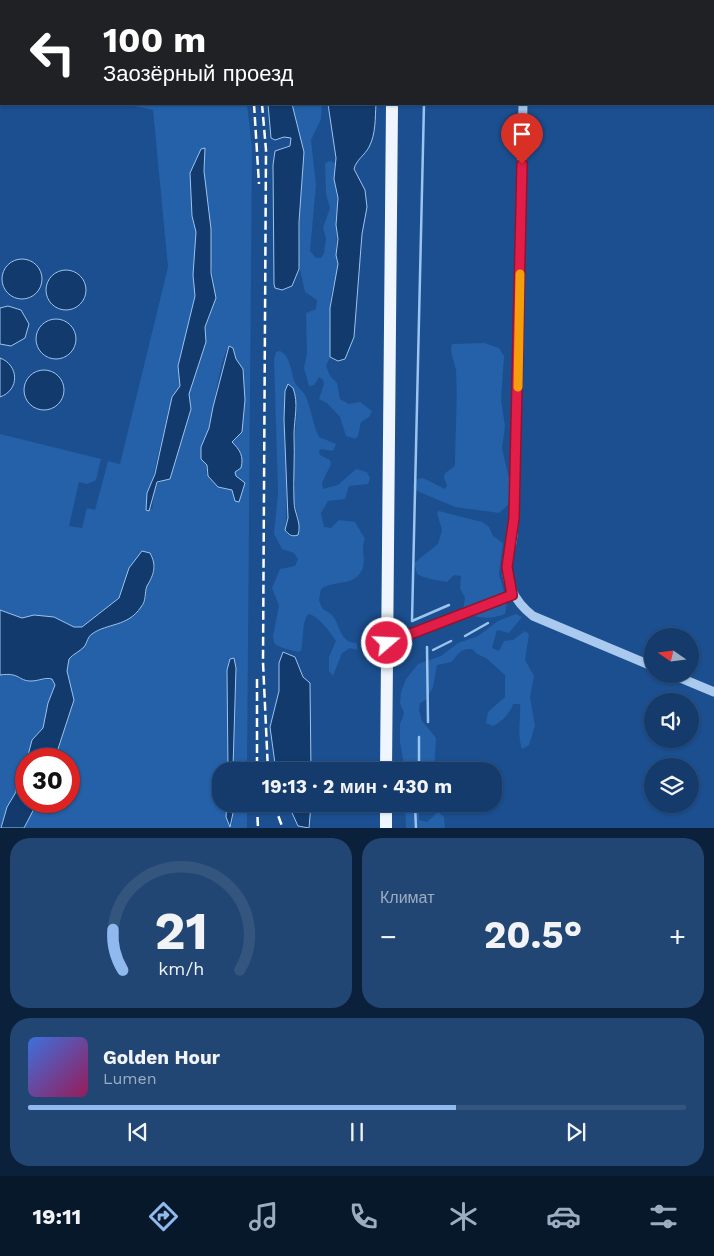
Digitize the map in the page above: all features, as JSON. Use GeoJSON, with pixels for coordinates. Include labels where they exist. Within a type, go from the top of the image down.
{"type":"FeatureCollection","features":[{"type":"Feature","properties":{"kind":"main road"},"geometry":{"type":"LineString","coordinates":[[386,762],[392,105]]}},
{"type":"Feature","properties":{"kind":"main road"},"geometry":{"type":"LineString","coordinates":[[386,812],[386,828]]}},
{"type":"Feature","properties":{"kind":"street"},"geometry":{"type":"LineString","coordinates":[[522,105],[514,518],[507,567],[512,595],[520,606],[533,616],[644,663]]}},
{"type":"Feature","properties":{"kind":"street"},"geometry":{"type":"LineString","coordinates":[[387,643],[512,595]]}},
{"type":"Feature","properties":{"kind":"street"},"geometry":{"type":"LineString","coordinates":[[692,683],[714,692]]}},
{"type":"Feature","properties":{"kind":"shaded area"},"geometry":{"type":"Polygon","coordinates":[[[130,105],[247,105],[252,147],[247,762],[233,762],[235,662],[227,670],[228,762],[212,762],[212,812],[226,812],[226,817],[232,825],[234,812],[247,812],[247,828],[24,828],[32,813],[80,813],[80,748],[58,748],[74,700],[67,671],[69,659],[82,649],[91,634],[134,616],[146,600],[146,588],[154,573],[155,566],[150,553],[142,551],[129,568],[119,598],[82,627],[74,627],[54,617],[34,615],[22,618],[0,610],[0,434],[101,459],[96,480],[87,484],[79,482],[69,526],[82,528],[87,508],[95,510],[108,461],[120,464],[168,267],[153,110],[130,105]],[[201,149],[190,173],[192,216],[196,232],[193,275],[195,296],[178,366],[180,386],[172,397],[146,506],[152,509],[156,486],[163,480],[170,479],[191,409],[189,394],[206,342],[204,330],[210,316],[214,287],[209,249],[211,229],[204,171],[205,156],[201,149]],[[229,346],[220,371],[210,426],[201,459],[207,464],[206,473],[218,487],[232,490],[234,494],[242,480],[236,476],[235,472],[241,468],[241,453],[232,442],[237,437],[244,420],[245,400],[243,369],[236,359],[233,348],[229,346]]]}},
{"type":"Feature","properties":{"kind":"shaded area"},"geometry":{"type":"Polygon","coordinates":[[[268,105],[292,105],[304,152],[299,222],[299,269],[292,286],[282,290],[275,288],[274,284],[273,165],[275,151],[290,146],[291,138],[284,137],[275,140],[271,138],[268,105]]]}},
{"type":"Feature","properties":{"kind":"shaded area"},"geometry":{"type":"Polygon","coordinates":[[[292,105],[322,105],[321,119],[311,140],[316,185],[310,251],[316,258],[321,258],[324,253],[326,238],[323,228],[330,208],[326,194],[325,163],[330,161],[335,163],[334,179],[338,203],[336,255],[338,269],[331,294],[329,322],[331,337],[330,357],[326,366],[330,376],[337,383],[340,399],[349,404],[360,402],[372,411],[369,417],[361,422],[358,436],[355,439],[346,436],[340,417],[327,403],[319,399],[324,384],[323,380],[319,377],[314,385],[309,386],[304,368],[307,353],[306,313],[316,309],[317,300],[305,292],[299,265],[301,176],[304,152],[292,105]]]}},
{"type":"Feature","properties":{"kind":"shaded area"},"geometry":{"type":"Polygon","coordinates":[[[328,105],[376,105],[373,137],[354,169],[365,190],[367,207],[362,234],[354,337],[345,359],[338,361],[330,357],[330,308],[338,264],[336,255],[338,239],[336,225],[338,198],[334,179],[336,158],[328,105]]]}},
{"type":"Feature","properties":{"kind":"shaded area"},"geometry":{"type":"Polygon","coordinates":[[[205,148],[204,171],[211,229],[211,273],[216,298],[205,327],[206,342],[189,394],[191,409],[170,479],[157,482],[149,511],[146,510],[147,493],[155,474],[172,397],[180,386],[178,366],[195,296],[193,275],[196,232],[192,216],[190,173],[201,149],[205,148]]]}},
{"type":"Feature","properties":{"kind":"shaded area"},"geometry":{"type":"Polygon","coordinates":[[[18,259],[26,259],[33,262],[39,268],[42,279],[39,290],[33,296],[26,299],[18,299],[11,296],[5,290],[2,283],[2,275],[5,268],[11,262],[18,259]]]}},
{"type":"Feature","properties":{"kind":"shaded area"},"geometry":{"type":"Polygon","coordinates":[[[62,270],[70,270],[77,273],[83,279],[86,290],[83,301],[77,307],[70,310],[62,310],[55,307],[49,301],[46,294],[46,286],[49,279],[55,273],[62,270]]]}},
{"type":"Feature","properties":{"kind":"shaded area"},"geometry":{"type":"Polygon","coordinates":[[[8,306],[21,310],[29,324],[25,338],[11,346],[0,344],[0,308],[8,306]]]}},
{"type":"Feature","properties":{"kind":"shaded area"},"geometry":{"type":"Polygon","coordinates":[[[52,319],[60,319],[67,322],[73,328],[76,339],[73,350],[67,356],[60,359],[52,359],[45,356],[39,350],[36,343],[36,335],[39,328],[45,322],[52,319]]]}},
{"type":"Feature","properties":{"kind":"shaded area"},"geometry":{"type":"Polygon","coordinates":[[[484,343],[499,348],[504,356],[501,400],[505,426],[502,448],[511,487],[508,505],[499,513],[455,507],[417,491],[413,486],[417,479],[423,478],[445,489],[447,486],[444,477],[445,473],[455,466],[457,382],[451,350],[452,344],[484,343]]]}},
{"type":"Feature","properties":{"kind":"shaded area"},"geometry":{"type":"Polygon","coordinates":[[[229,346],[233,348],[236,359],[243,369],[245,400],[242,432],[232,442],[242,457],[241,468],[235,472],[236,476],[245,483],[239,502],[235,501],[232,490],[218,487],[208,476],[207,465],[201,459],[201,447],[209,428],[229,346]]]}},
{"type":"Feature","properties":{"kind":"shaded area"},"geometry":{"type":"Polygon","coordinates":[[[276,352],[284,353],[289,361],[295,383],[304,393],[319,437],[336,444],[333,451],[321,449],[319,452],[320,455],[330,460],[331,464],[322,483],[323,489],[338,485],[356,469],[367,472],[370,478],[368,484],[349,486],[345,499],[328,501],[321,513],[324,527],[331,528],[339,520],[355,522],[365,539],[363,547],[364,562],[362,570],[358,575],[349,581],[326,586],[321,589],[319,600],[322,608],[332,615],[341,633],[347,640],[357,643],[357,650],[350,648],[342,653],[333,676],[329,671],[329,657],[336,641],[324,625],[312,615],[308,614],[304,623],[301,651],[285,649],[274,643],[273,636],[279,606],[272,588],[280,569],[295,566],[298,559],[294,553],[282,549],[274,534],[278,492],[274,359],[276,352]],[[291,385],[285,391],[285,527],[299,520],[294,500],[295,484],[293,470],[297,406],[291,385]]]}},
{"type":"Feature","properties":{"kind":"shaded area"},"geometry":{"type":"Polygon","coordinates":[[[0,358],[11,366],[15,378],[11,389],[7,394],[0,397],[0,358]]]}},
{"type":"Feature","properties":{"kind":"shaded area"},"geometry":{"type":"Polygon","coordinates":[[[40,370],[48,370],[55,373],[61,379],[64,390],[61,401],[55,407],[48,410],[40,410],[33,407],[27,401],[24,394],[24,386],[27,379],[33,373],[40,370]]]}},
{"type":"Feature","properties":{"kind":"shaded area"},"geometry":{"type":"Polygon","coordinates":[[[288,384],[293,388],[296,405],[294,506],[299,530],[298,535],[294,536],[285,530],[288,518],[284,419],[285,391],[288,384]]]}},
{"type":"Feature","properties":{"kind":"shaded area"},"geometry":{"type":"Polygon","coordinates":[[[439,511],[482,522],[489,527],[493,536],[503,543],[499,574],[507,602],[505,614],[484,618],[473,616],[463,610],[465,598],[460,588],[461,576],[454,575],[447,582],[417,574],[414,563],[438,544],[442,530],[437,513],[439,511]]]}},
{"type":"Feature","properties":{"kind":"shaded area"},"geometry":{"type":"Polygon","coordinates":[[[142,551],[150,553],[154,566],[153,574],[146,589],[143,604],[130,618],[91,635],[84,647],[69,659],[67,671],[74,700],[58,748],[30,748],[32,740],[43,728],[48,703],[55,685],[52,679],[27,681],[7,674],[0,675],[0,610],[22,618],[34,615],[54,617],[74,627],[82,627],[119,598],[129,568],[142,551]]]}},
{"type":"Feature","properties":{"kind":"shaded area"},"geometry":{"type":"Polygon","coordinates":[[[516,614],[522,617],[509,633],[497,630],[492,648],[499,651],[504,641],[513,640],[525,631],[529,634],[525,660],[534,676],[530,697],[535,726],[529,745],[522,749],[519,733],[520,704],[513,704],[505,717],[493,726],[486,723],[488,712],[505,697],[505,675],[486,658],[477,654],[472,649],[464,650],[451,662],[437,665],[433,687],[426,700],[420,703],[419,710],[422,721],[436,738],[435,762],[403,762],[400,742],[400,724],[404,713],[400,703],[401,692],[406,679],[418,664],[441,656],[458,643],[478,636],[498,621],[516,614]]]}},
{"type":"Feature","properties":{"kind":"shaded area"},"geometry":{"type":"Polygon","coordinates":[[[283,652],[295,657],[303,677],[310,683],[311,762],[275,762],[270,727],[279,691],[279,663],[283,652]]]}},
{"type":"Feature","properties":{"kind":"shaded area"},"geometry":{"type":"Polygon","coordinates":[[[234,658],[236,668],[233,762],[228,762],[227,670],[230,659],[234,658]]]}},
{"type":"Feature","properties":{"kind":"shaded area"},"geometry":{"type":"Polygon","coordinates":[[[10,673],[32,681],[52,679],[55,688],[48,703],[43,728],[32,740],[30,748],[15,748],[15,794],[7,807],[0,828],[0,675],[10,673]]]}},
{"type":"Feature","properties":{"kind":"shaded area"},"geometry":{"type":"Polygon","coordinates":[[[15,794],[15,813],[32,813],[24,828],[1,828],[7,807],[15,794]]]}},
{"type":"Feature","properties":{"kind":"shaded area"},"geometry":{"type":"Polygon","coordinates":[[[226,812],[233,812],[230,827],[226,817],[226,812]]]}},
{"type":"Feature","properties":{"kind":"shaded area"},"geometry":{"type":"Polygon","coordinates":[[[292,812],[310,812],[309,828],[298,826],[292,812]]]}},
{"type":"Feature","properties":{"kind":"shaded area"},"geometry":{"type":"Polygon","coordinates":[[[405,812],[421,812],[419,813],[419,820],[427,822],[438,812],[444,817],[445,828],[406,828],[405,812]]]}},
{"type":"Feature","properties":{"kind":"waterway"},"geometry":{"type":"LineString","coordinates":[[424,105],[412,621],[449,605]]}},
{"type":"Feature","properties":{"kind":"waterway"},"geometry":{"type":"LineString","coordinates":[[465,636],[488,623]]}},
{"type":"Feature","properties":{"kind":"waterway"},"geometry":{"type":"LineString","coordinates":[[433,650],[451,641]]}},
{"type":"Feature","properties":{"kind":"waterway"},"geometry":{"type":"LineString","coordinates":[[427,647],[428,722]]}},
{"type":"Feature","properties":{"kind":"waterway"},"geometry":{"type":"LineString","coordinates":[[419,737],[419,762]]}},
{"type":"Feature","properties":{"kind":"waterway"},"geometry":{"type":"LineString","coordinates":[[415,812],[416,828]]}},
{"type":"Feature","properties":{"kind":"railway"},"geometry":{"type":"LineString","coordinates":[[254,105],[259,184]]}},
{"type":"Feature","properties":{"kind":"railway"},"geometry":{"type":"LineString","coordinates":[[262,105],[266,150],[263,662],[268,762]]}},
{"type":"Feature","properties":{"kind":"railway"},"geometry":{"type":"LineString","coordinates":[[257,679],[257,762]]}},
{"type":"Feature","properties":{"kind":"railway"},"geometry":{"type":"LineString","coordinates":[[257,812],[258,828]]}},
{"type":"Feature","properties":{"kind":"railway"},"geometry":{"type":"LineString","coordinates":[[277,812],[283,828]]}},
{"type":"Feature","properties":{"kind":"slow traffic"},"geometry":{"type":"LineString","coordinates":[[518,387],[520,274]]}},
{"type":"Feature","properties":{"kind":"route"},"geometry":{"type":"LineString","coordinates":[[387,643],[512,595],[507,567],[512,544],[514,518],[522,164]]}}]}
